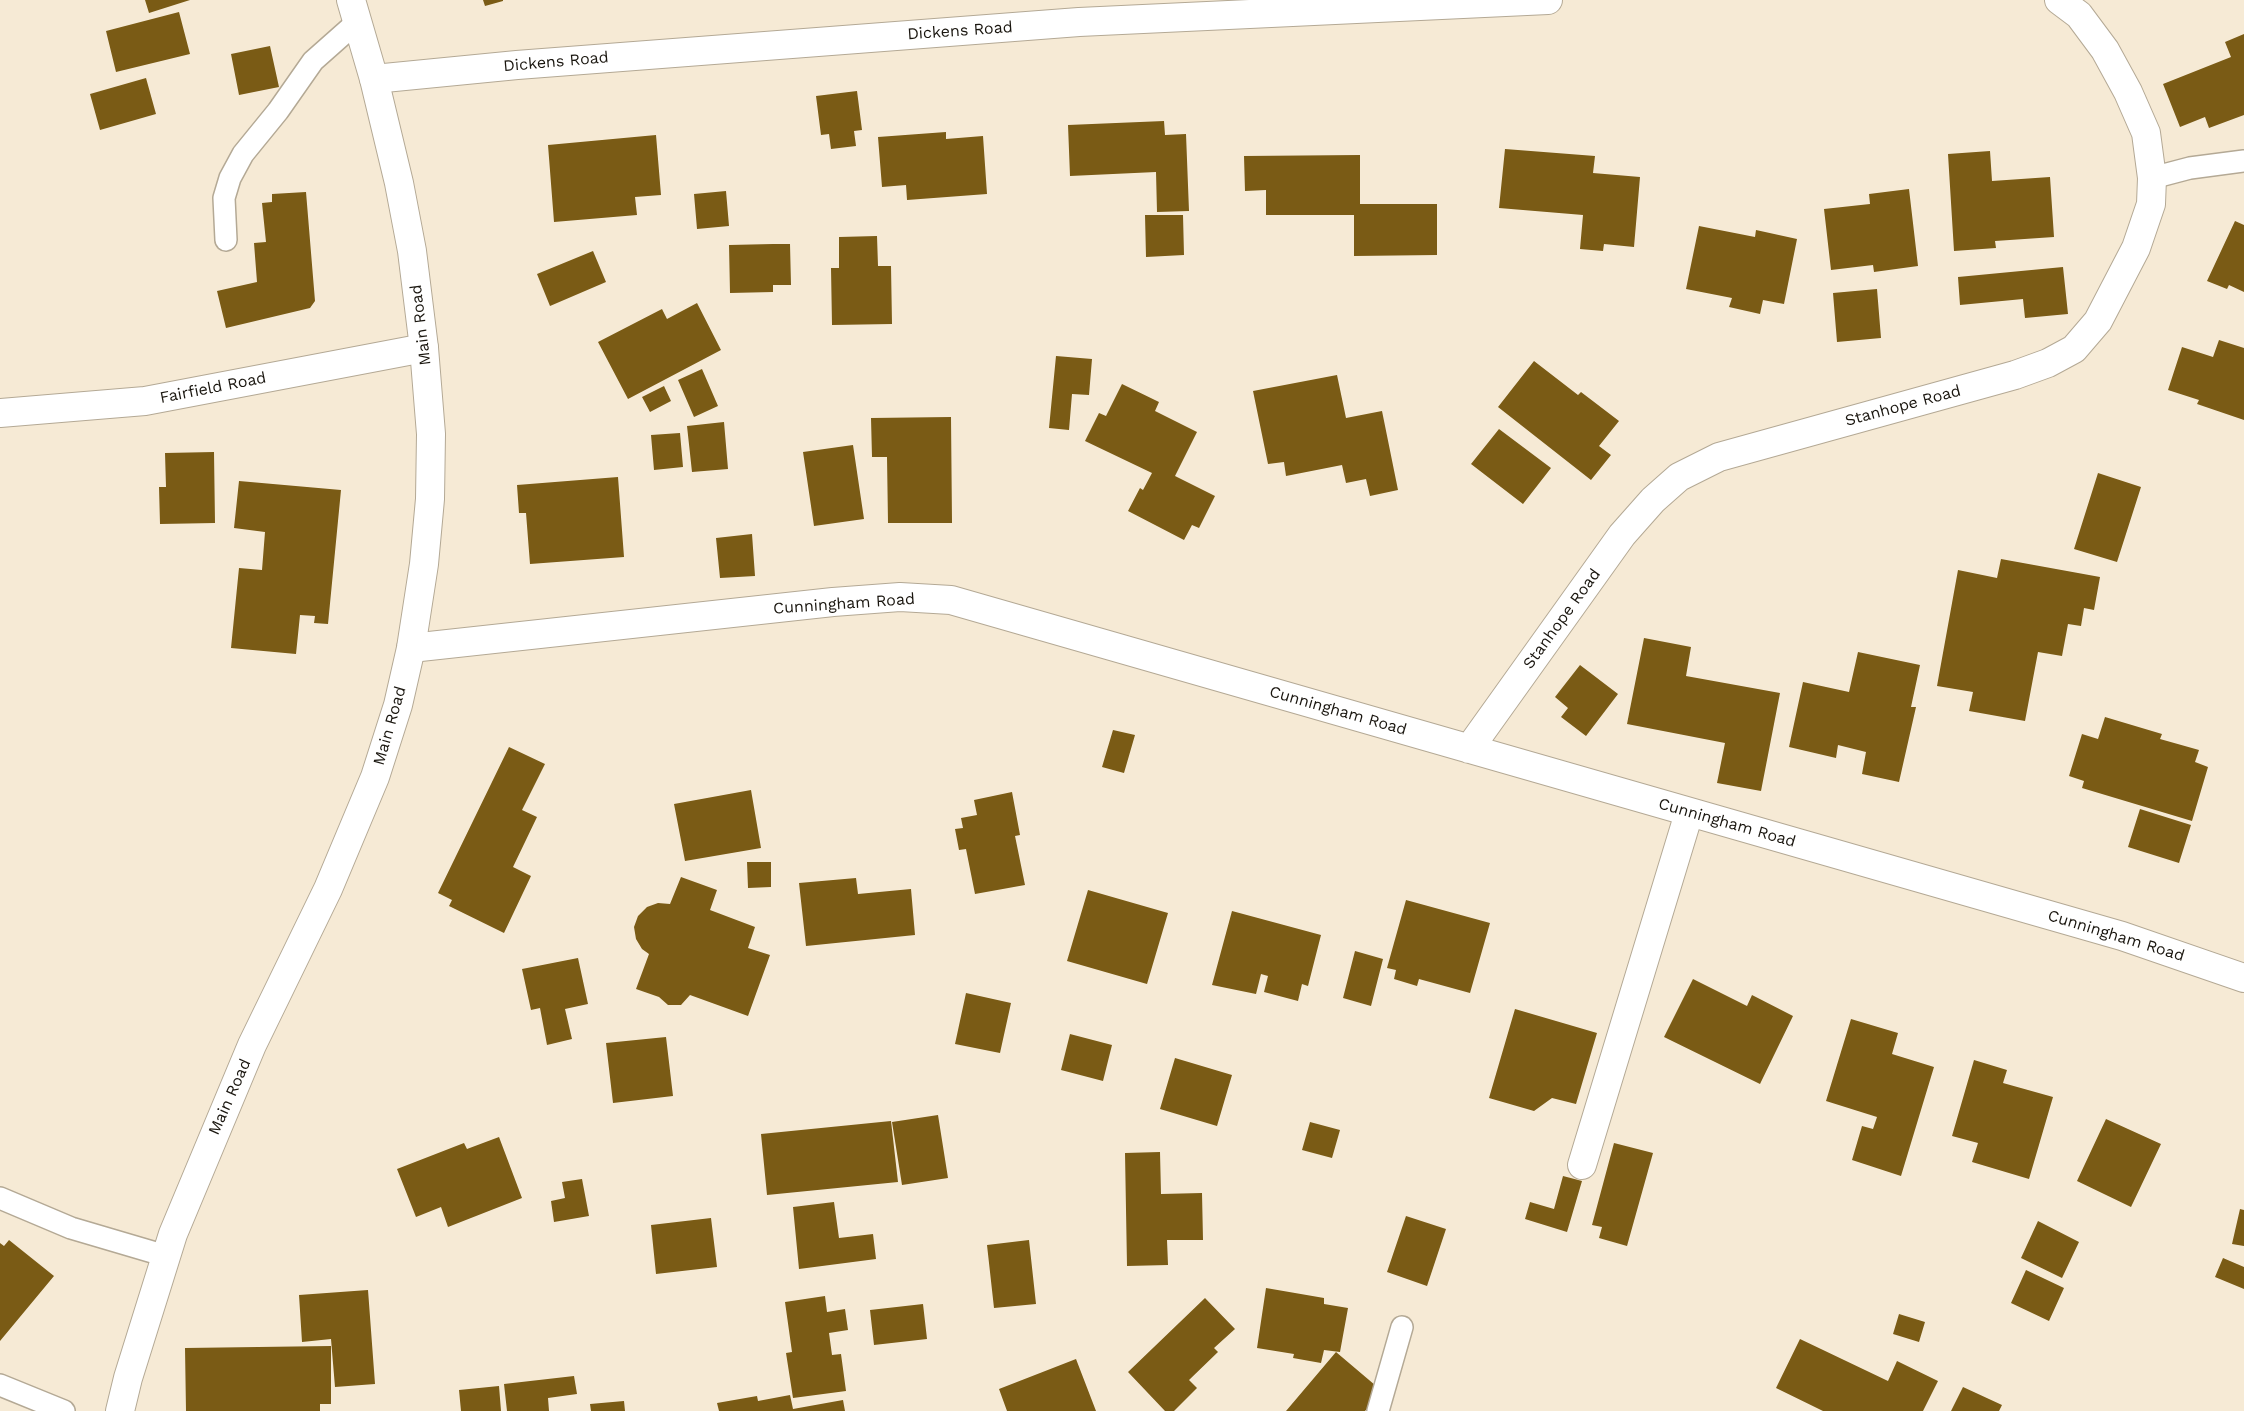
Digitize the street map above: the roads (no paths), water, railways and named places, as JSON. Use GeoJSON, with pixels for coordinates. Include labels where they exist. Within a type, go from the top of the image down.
{"type":"FeatureCollection","features":[{"type":"Feature","properties":{"kind":"street","name":"Dickens Road"},"geometry":{"type":"LineString","coordinates":[[374,79],[1079,11],[1548,0]]}},
{"type":"Feature","properties":{"kind":"street","name":"Stanhope Road"},"geometry":{"type":"LineString","coordinates":[[1468,749],[1622,535],[1653,500],[1679,477],[1719,457],[2015,375],[2048,363],[2074,349],[2098,322],[2136,248],[2151,204],[2152,178],[2146,134],[2128,92],[2105,50],[2079,15],[2059,0]]}},
{"type":"Feature","properties":{"kind":"street","name":"Main Road"},"geometry":{"type":"LineString","coordinates":[[120,1411],[172,1234],[252,1045],[328,889],[375,777],[398,705],[411,648],[424,564],[430,499],[431,434],[424,348],[412,251],[401,192],[374,79],[354,11]]}},
{"type":"Feature","properties":{"kind":"street","name":"Fairfield Road"},"geometry":{"type":"LineString","coordinates":[[0,413],[144,401],[424,348]]}},
{"type":"Feature","properties":{"kind":"street","name":"Cunningham Road"},"geometry":{"type":"LineString","coordinates":[[411,648],[833,602],[900,597],[951,600],[2122,936],[2244,978]]}},
{"type":"Feature","properties":{"kind":"street"},"geometry":{"type":"LineString","coordinates":[[1582,1165],[1690,813]]}},
{"type":"Feature","properties":{"kind":"lane"},"geometry":{"type":"LineString","coordinates":[[226,240],[224,198],[230,178],[243,154],[354,11]]}},
{"type":"Feature","properties":{"kind":"lane"},"geometry":{"type":"LineString","coordinates":[[2152,178],[2190,168],[2244,161]]}},
{"type":"Feature","properties":{"kind":"lane"},"geometry":{"type":"LineString","coordinates":[[0,1198],[72,1228],[166,1256]]}},
{"type":"Feature","properties":{"kind":"lane"},"geometry":{"type":"LineString","coordinates":[[1378,1411],[1402,1327]]}},
{"type":"Feature","properties":{"kind":"lane"},"geometry":{"type":"LineString","coordinates":[[0,1385],[64,1411]]}}]}
